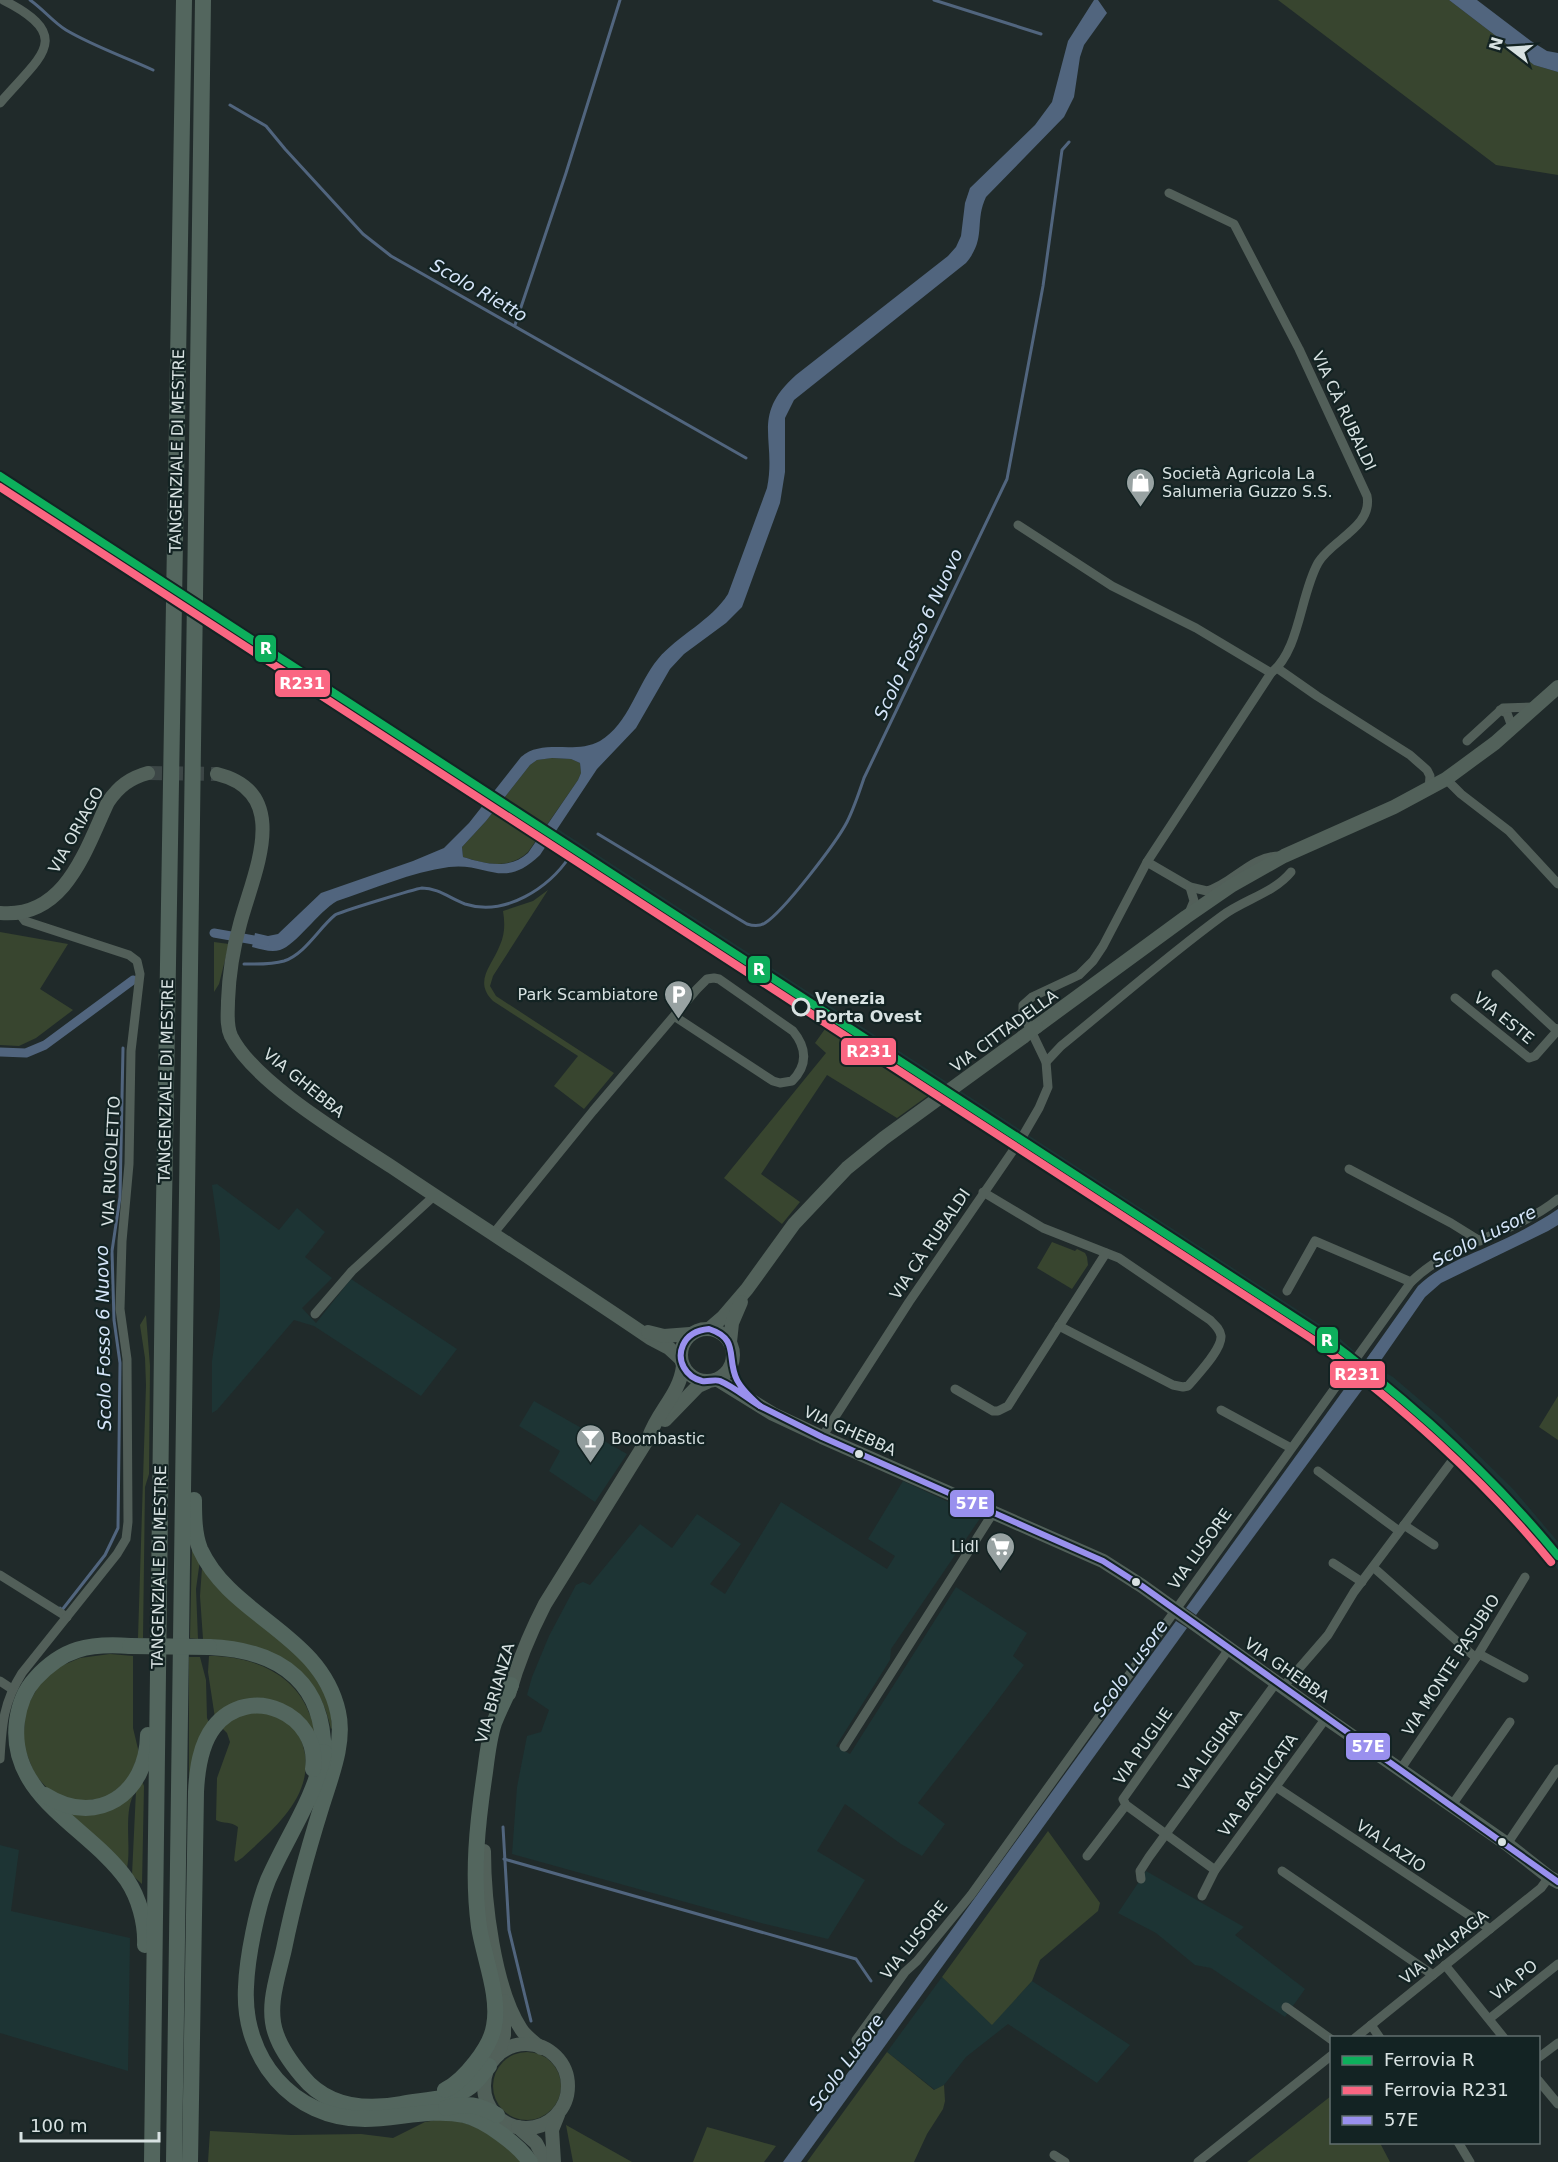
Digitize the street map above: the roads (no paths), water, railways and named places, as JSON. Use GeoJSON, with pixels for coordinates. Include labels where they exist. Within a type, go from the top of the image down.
{"type":"FeatureCollection","features":[{"type":"Feature","properties":{"kind":"highway","name":"TANGENZIALE DI MESTRE"},"geometry":{"type":"LineString","coordinates":[[152,2162],[163,1254],[184,0]]}},
{"type":"Feature","properties":{"kind":"highway","name":"TANGENZIALE DI MESTRE"},"geometry":{"type":"LineString","coordinates":[[174,2162],[202,0]]}},
{"type":"Feature","properties":{"kind":"highway"},"geometry":{"type":"LineString","coordinates":[[184,1402],[194,1434],[194,1518],[200,1547],[222,1581],[315,1662],[335,1699],[339,1716],[339,1735],[331,1777],[297,1887],[274,1994],[272,2015],[276,2034],[304,2079],[320,2094],[334,2102],[363,2107],[470,2104],[480,2106],[497,2115]]}},
{"type":"Feature","properties":{"kind":"highway"},"geometry":{"type":"LineString","coordinates":[[153,2077],[144,1997],[146,1931],[137,1900],[127,1881],[114,1864],[54,1810],[27,1775],[18,1754],[15,1733],[23,1698],[31,1683],[54,1661],[68,1653],[101,1644],[233,1648],[265,1657],[279,1664],[296,1678],[309,1693],[318,1710],[322,1725],[324,1752],[319,1815]]}},
{"type":"Feature","properties":{"kind":"highway"},"geometry":{"type":"LineString","coordinates":[[37,1789],[56,1802],[87,1809],[102,1807],[117,1800],[126,1792],[137,1777],[146,1754],[149,1679],[158,1665]]}},
{"type":"Feature","properties":{"kind":"highway"},"geometry":{"type":"LineString","coordinates":[[426,2107],[461,2079],[481,2053],[494,2028],[494,1996],[475,1895],[475,1857],[478,1813],[494,1722],[511,1685]]}},
{"type":"Feature","properties":{"kind":"highway"},"geometry":{"type":"LineString","coordinates":[[190,2162],[197,1775],[203,1747],[216,1725],[234,1711],[249,1706],[275,1708],[290,1715],[310,1739],[315,1758],[309,1797]]}},
{"type":"Feature","properties":{"kind":"highway"},"geometry":{"type":"LineString","coordinates":[[324,1752],[319,1773],[309,1797],[267,1883],[255,1932],[246,1986],[249,2019],[255,2044],[273,2078],[299,2099],[315,2108],[361,2119],[388,2119],[426,2107],[466,2090],[493,2061]]}},
{"type":"Feature","properties":{"kind":"highway"},"geometry":{"type":"LineString","coordinates":[[426,2107],[471,2117],[515,2145],[530,2162]]}},
{"type":"Feature","properties":{"kind":"main road","name":"VIA CITTADELLA"},"geometry":{"type":"LineString","coordinates":[[709,1329],[723,1317],[747,1289],[782,1240],[830,1185],[884,1138],[1231,886],[1284,856],[1394,807],[1446,779],[1495,743],[1558,687]]}},
{"type":"Feature","properties":{"kind":"main road","name":"VIA ORIAGO"},"geometry":{"type":"LineString","coordinates":[[0,913],[19,913],[42,903],[62,890],[79,866],[104,811],[115,793],[134,777],[148,772]]}},
{"type":"Feature","properties":{"kind":"main road","name":"VIA GHEBBA"},"geometry":{"type":"LineString","coordinates":[[217,774],[233,778],[246,788],[260,808],[264,823],[263,840],[233,953],[227,1018],[230,1033],[246,1057],[274,1084],[309,1111],[434,1196],[650,1338],[669,1348],[682,1363]]}},
{"type":"Feature","properties":{"kind":"main road","name":"VIA CITTADELLA"},"geometry":{"type":"LineString","coordinates":[[730,1342],[732,1323],[747,1289]]}},
{"type":"Feature","properties":{"kind":"main road","name":"VIA GHEBBA"},"geometry":{"type":"LineString","coordinates":[[634,1326],[664,1336],[690,1334]]}},
{"type":"Feature","properties":{"kind":"main road"},"geometry":{"type":"LineString","coordinates":[[709,1329],[717,1331],[730,1342],[732,1349],[732,1363],[726,1373],[712,1381],[692,1377],[682,1363],[682,1345],[690,1334],[709,1329]]}},
{"type":"Feature","properties":{"kind":"main road","name":"VIA BRIANZA"},"geometry":{"type":"LineString","coordinates":[[650,1437],[652,1427],[682,1378],[682,1363]]}},
{"type":"Feature","properties":{"kind":"main road","name":"VIA GHEBBA"},"geometry":{"type":"LineString","coordinates":[[732,1363],[738,1381],[760,1406]]}},
{"type":"Feature","properties":{"kind":"main road","name":"VIA GHEBBA"},"geometry":{"type":"LineString","coordinates":[[712,1381],[822,1437],[1103,1561],[1142,1586],[1452,1805],[1554,1880]]}},
{"type":"Feature","properties":{"kind":"main road","name":"VIA BRIANZA"},"geometry":{"type":"LineString","coordinates":[[503,1989],[487,1910],[484,1829],[493,1759],[511,1685],[531,1632],[545,1604],[650,1437],[698,1386],[712,1381]]}},
{"type":"Feature","properties":{"kind":"main road"},"geometry":{"type":"LineString","coordinates":[[503,1989],[522,2031],[541,2048],[552,2053],[561,2062],[567,2074],[567,2097],[552,2130],[554,2162]]}},
{"type":"Feature","properties":{"kind":"main road"},"geometry":{"type":"LineString","coordinates":[[503,1989],[504,2035],[484,2090],[488,2103],[497,2115],[507,2123],[518,2127],[537,2127],[549,2122],[561,2110]]}},
{"type":"Feature","properties":{"kind":"main road"},"geometry":{"type":"LineString","coordinates":[[493,2061],[516,2046],[541,2048]]}},
{"type":"Feature","properties":{"kind":"main road"},"geometry":{"type":"LineString","coordinates":[[518,2127],[536,2143],[546,2162]]}},
{"type":"Feature","properties":{"kind":"street"},"geometry":{"type":"LineString","coordinates":[[0,103],[38,58],[44,49],[47,37],[35,19],[3,0]]}},
{"type":"Feature","properties":{"kind":"street","name":"VIA CÀ RUBALDI"},"geometry":{"type":"LineString","coordinates":[[822,1437],[983,1192],[1021,1139],[1039,1108],[1048,1087],[1046,1062],[1023,1014],[1023,1005],[1032,997],[1079,975],[1093,961],[1147,862],[1291,641],[1317,564],[1366,516],[1369,504],[1367,496],[1299,349],[1234,224],[1169,193]]}},
{"type":"Feature","properties":{"kind":"street"},"geometry":{"type":"LineString","coordinates":[[1018,525],[1112,586],[1274,670],[1410,755],[1423,765],[1430,776],[1429,789]]}},
{"type":"Feature","properties":{"kind":"street"},"geometry":{"type":"LineString","coordinates":[[1467,741],[1500,710],[1507,707],[1535,707]]}},
{"type":"Feature","properties":{"kind":"street"},"geometry":{"type":"LineString","coordinates":[[1500,710],[1507,713],[1512,727]]}},
{"type":"Feature","properties":{"kind":"street"},"geometry":{"type":"LineString","coordinates":[[1446,779],[1461,794],[1509,831],[1558,884]]}},
{"type":"Feature","properties":{"kind":"street"},"geometry":{"type":"LineString","coordinates":[[1147,862],[1190,887],[1211,890],[1262,860],[1272,856],[1284,856]]}},
{"type":"Feature","properties":{"kind":"street"},"geometry":{"type":"LineString","coordinates":[[1046,1062],[1061,1046],[1208,927],[1233,908],[1281,882],[1291,872]]}},
{"type":"Feature","properties":{"kind":"street"},"geometry":{"type":"LineString","coordinates":[[1186,917],[1194,901],[1190,887]]}},
{"type":"Feature","properties":{"kind":"street","name":"VIA RUGOLETTO"},"geometry":{"type":"LineString","coordinates":[[0,1759],[4,1712],[12,1689],[22,1673],[117,1554],[126,1539],[128,1359],[120,1309],[121,1264],[129,1164],[131,1051],[140,974],[137,961],[129,955],[25,921],[19,913]]}},
{"type":"Feature","properties":{"kind":"street","name":"VIA ESTE"},"geometry":{"type":"LineString","coordinates":[[1455,998],[1528,1058],[1535,1056],[1558,1029],[1554,1028],[1496,974]]}},
{"type":"Feature","properties":{"kind":"street"},"geometry":{"type":"LineString","coordinates":[[493,1234],[593,1111],[676,1014],[707,979],[719,979],[793,1031],[805,1052],[802,1068],[792,1081],[780,1083],[773,1081],[676,1014]]}},
{"type":"Feature","properties":{"kind":"street"},"geometry":{"type":"LineString","coordinates":[[1349,1169],[1451,1223],[1480,1241]]}},
{"type":"Feature","properties":{"kind":"street"},"geometry":{"type":"LineString","coordinates":[[983,1192],[1043,1228],[1119,1258],[1210,1320],[1221,1336],[1218,1348],[1188,1386],[1178,1387],[1059,1326]]}},
{"type":"Feature","properties":{"kind":"street"},"geometry":{"type":"LineString","coordinates":[[315,1314],[352,1271],[434,1196]]}},
{"type":"Feature","properties":{"kind":"street","name":"VIA LUSORE"},"geometry":{"type":"LineString","coordinates":[[856,2040],[905,1972],[917,1961],[970,1895],[1411,1282],[1435,1261],[1524,1221],[1558,1199]]}},
{"type":"Feature","properties":{"kind":"street"},"geometry":{"type":"LineString","coordinates":[[1287,1291],[1316,1241],[1411,1282]]}},
{"type":"Feature","properties":{"kind":"street"},"geometry":{"type":"LineString","coordinates":[[956,1389],[993,1411],[1008,1406],[1106,1253]]}},
{"type":"Feature","properties":{"kind":"street"},"geometry":{"type":"LineString","coordinates":[[1221,1410],[1291,1448]]}},
{"type":"Feature","properties":{"kind":"street","name":"VIA LIGURIA"},"geometry":{"type":"LineString","coordinates":[[1141,1879],[1140,1871],[1167,1834],[1280,1685],[1328,1635],[1362,1582],[1452,1461]]}},
{"type":"Feature","properties":{"kind":"street"},"geometry":{"type":"LineString","coordinates":[[1318,1472],[1401,1528],[1434,1545]]}},
{"type":"Feature","properties":{"kind":"street"},"geometry":{"type":"LineString","coordinates":[[844,1747],[993,1513]]}},
{"type":"Feature","properties":{"kind":"street"},"geometry":{"type":"LineString","coordinates":[[1333,1563],[1362,1582]]}},
{"type":"Feature","properties":{"kind":"street"},"geometry":{"type":"LineString","coordinates":[[1373,1567],[1478,1656],[1524,1678]]}},
{"type":"Feature","properties":{"kind":"street"},"geometry":{"type":"LineString","coordinates":[[0,1575],[67,1617]]}},
{"type":"Feature","properties":{"kind":"street","name":"VIA MONTE PASUBIO"},"geometry":{"type":"LineString","coordinates":[[1400,1770],[1478,1656],[1525,1577]]}},
{"type":"Feature","properties":{"kind":"street","name":"VIA PUGLIE"},"geometry":{"type":"LineString","coordinates":[[1215,1870],[1126,1805],[1123,1799],[1229,1649]]}},
{"type":"Feature","properties":{"kind":"street"},"geometry":{"type":"LineString","coordinates":[[0,1681],[12,1689]]}},
{"type":"Feature","properties":{"kind":"street","name":"VIA BASILICATA"},"geometry":{"type":"LineString","coordinates":[[1215,1870],[1326,1718]]}},
{"type":"Feature","properties":{"kind":"street"},"geometry":{"type":"LineString","coordinates":[[1452,1805],[1510,1722]]}},
{"type":"Feature","properties":{"kind":"street"},"geometry":{"type":"LineString","coordinates":[[1507,1844],[1558,1769]]}},
{"type":"Feature","properties":{"kind":"street","name":"VIA LAZIO"},"geometry":{"type":"LineString","coordinates":[[1276,1787],[1490,1929]]}},
{"type":"Feature","properties":{"kind":"street"},"geometry":{"type":"LineString","coordinates":[[1087,1856],[1126,1805]]}},
{"type":"Feature","properties":{"kind":"street"},"geometry":{"type":"LineString","coordinates":[[1202,1896],[1215,1870]]}},
{"type":"Feature","properties":{"kind":"street"},"geometry":{"type":"LineString","coordinates":[[1282,1871],[1433,1975]]}},
{"type":"Feature","properties":{"kind":"street","name":"VIA MALPAGA"},"geometry":{"type":"LineString","coordinates":[[1356,2036],[1541,1887],[1554,1880]]}},
{"type":"Feature","properties":{"kind":"street"},"geometry":{"type":"LineString","coordinates":[[1445,1965],[1503,2036]]}},
{"type":"Feature","properties":{"kind":"street","name":"VIA PO"},"geometry":{"type":"LineString","coordinates":[[1489,2019],[1558,1965]]}},
{"type":"Feature","properties":{"kind":"street"},"geometry":{"type":"LineString","coordinates":[[1286,2007],[1330,2039]]}},
{"type":"Feature","properties":{"kind":"street"},"geometry":{"type":"LineString","coordinates":[[1371,2025],[1379,2036]]}},
{"type":"Feature","properties":{"kind":"street"},"geometry":{"type":"LineString","coordinates":[[1540,2057],[1558,2043]]}},
{"type":"Feature","properties":{"kind":"street"},"geometry":{"type":"LineString","coordinates":[[1198,2162],[1330,2057]]}},
{"type":"Feature","properties":{"kind":"street"},"geometry":{"type":"LineString","coordinates":[[1540,2081],[1558,2104]]}},
{"type":"Feature","properties":{"kind":"street"},"geometry":{"type":"LineString","coordinates":[[1459,2144],[1470,2162]]}},
{"type":"Feature","properties":{"kind":"street"},"geometry":{"type":"LineString","coordinates":[[1054,2155],[1065,2162]]}},
{"type":"Feature","properties":{"kind":"water"},"geometry":{"type":"Polygon","coordinates":[[[1094,0],[1098,0],[1107,13],[1084,45],[1074,97],[1064,117],[986,197],[976,246],[966,263],[794,400],[785,418],[785,472],[780,503],[742,607],[726,623],[684,654],[670,669],[636,728],[597,769],[540,855],[527,866],[505,873],[449,867],[407,877],[337,901],[293,942],[280,950],[270,951],[252,947],[255,933],[268,936],[278,934],[321,893],[444,848],[469,823],[521,757],[530,751],[549,747],[590,745],[610,734],[626,714],[658,659],[713,612],[728,594],[767,488],[768,428],[773,403],[796,375],[948,256],[956,247],[961,236],[965,203],[970,188],[1035,125],[1052,102],[1068,41],[1094,0]],[[571,759],[537,760],[530,765],[486,821],[462,847],[463,857],[480,862],[505,864],[528,853],[578,780],[581,773],[580,763],[571,759]]]}},
{"type":"Feature","properties":{"kind":"water"},"geometry":{"type":"Polygon","coordinates":[[[1449,0],[1477,0],[1531,41],[1547,51],[1558,53],[1558,72],[1534,65],[1449,0]]]}},
{"type":"Feature","properties":{"kind":"water"},"geometry":{"type":"Polygon","coordinates":[[[1558,1209],[1558,1225],[1441,1283],[1425,1297],[1375,1369],[1365,1361],[1418,1286],[1426,1279],[1451,1264],[1515,1234],[1558,1209]]]}},
{"type":"Feature","properties":{"kind":"water"},"geometry":{"type":"Polygon","coordinates":[[[1358,1370],[1370,1379],[1196,1615],[1186,1608],[1358,1370]]]}},
{"type":"Feature","properties":{"kind":"water"},"geometry":{"type":"Polygon","coordinates":[[[1176,1621],[1187,1628],[801,2162],[783,2162],[1176,1621]]]}},
{"type":"Feature","properties":{"kind":"waterway","name":"Scolo Rietto"},"geometry":{"type":"LineString","coordinates":[[30,0],[76,36],[153,70]]}},
{"type":"Feature","properties":{"kind":"waterway"},"geometry":{"type":"LineString","coordinates":[[515,325],[566,173],[620,0]]}},
{"type":"Feature","properties":{"kind":"waterway","name":"Scolo Fosso 6 Nuovo"},"geometry":{"type":"LineString","coordinates":[[934,0],[1041,34]]}},
{"type":"Feature","properties":{"kind":"waterway","name":"Scolo Rietto"},"geometry":{"type":"LineString","coordinates":[[230,105],[266,126],[363,234],[391,256],[746,458]]}},
{"type":"Feature","properties":{"kind":"waterway","name":"Scolo Fosso 6 Nuovo"},"geometry":{"type":"LineString","coordinates":[[598,834],[747,924],[756,926],[765,923],[784,905],[809,876],[841,832],[850,817],[864,778],[1007,479],[1043,286],[1062,150],[1069,142]]}},
{"type":"Feature","properties":{"kind":"waterway","name":"Scolo Fosso 6 Nuovo"},"geometry":{"type":"LineString","coordinates":[[244,964],[269,964],[292,958],[335,915],[422,888],[428,888],[465,904],[480,907],[510,903],[538,889],[561,868],[570,856]]}},
{"type":"Feature","properties":{"kind":"waterway"},"geometry":{"type":"LineString","coordinates":[[214,933],[265,942]]}},
{"type":"Feature","properties":{"kind":"waterway"},"geometry":{"type":"LineString","coordinates":[[0,1052],[26,1053],[45,1045],[133,980]]}},
{"type":"Feature","properties":{"kind":"waterway","name":"Scolo Fosso 6 Nuovo"},"geometry":{"type":"LineString","coordinates":[[60,1608],[62,1610],[105,1555],[118,1528],[120,1363],[114,1320],[112,1251],[120,1197],[123,1048]]}},
{"type":"Feature","properties":{"kind":"waterway","name":"Scolo Lusore"},"geometry":{"type":"LineString","coordinates":[[1356,1383],[1375,1355]]}},
{"type":"Feature","properties":{"kind":"waterway"},"geometry":{"type":"LineString","coordinates":[[503,1827],[509,1930],[531,2021]]}},
{"type":"Feature","properties":{"kind":"waterway"},"geometry":{"type":"LineString","coordinates":[[504,1859],[856,1959],[871,1981]]}},
{"type":"Feature","properties":{"kind":"tunnel"},"geometry":{"type":"LineString","coordinates":[[148,773],[217,774]]}},
{"type":"Feature","properties":{"kind":"rail line","name":"R"},"geometry":{"type":"LineString","coordinates":[[0,476],[1317,1332],[1445,1436],[1503,1494],[1558,1556]]}},
{"type":"Feature","properties":{"kind":"rail line","name":"R231"},"geometry":{"type":"LineString","coordinates":[[0,487],[1312,1339],[1377,1390],[1438,1443],[1496,1500],[1551,1562]]}},
{"type":"Feature","properties":{"kind":"place","name":"Società Agricola La Salumeria Guzzo S.S."},"geometry":{"type":"Point","coordinates":[1141,508]}},
{"type":"Feature","properties":{"kind":"place","name":"Venezia Porta Ovest"},"geometry":{"type":"Point","coordinates":[801,1007]}},
{"type":"Feature","properties":{"kind":"place","name":"Park Scambiatore"},"geometry":{"type":"Point","coordinates":[679,1020]}},
{"type":"Feature","properties":{"kind":"place","name":"Boombastic"},"geometry":{"type":"Point","coordinates":[590,1464]}},
{"type":"Feature","properties":{"kind":"place","name":"Lidl"},"geometry":{"type":"Point","coordinates":[1000,1572]}}]}
